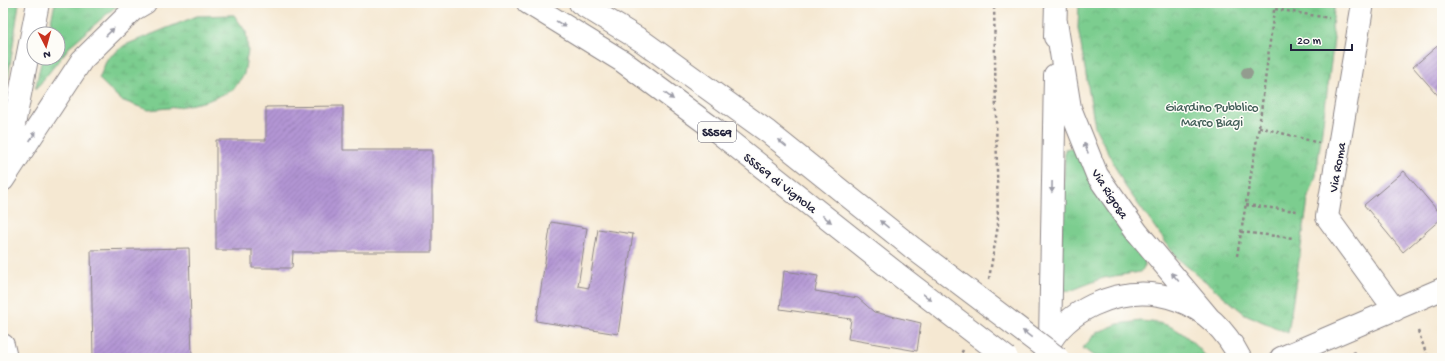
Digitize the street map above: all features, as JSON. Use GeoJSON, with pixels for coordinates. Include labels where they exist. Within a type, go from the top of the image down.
{"type":"FeatureCollection","features":[{"type":"Feature","properties":{"kind":"main road"},"geometry":{"type":"LineString","coordinates":[[3,180],[38,3]]}},
{"type":"Feature","properties":{"kind":"main road"},"geometry":{"type":"LineString","coordinates":[[3,180],[82,60],[133,10],[145,3]]}},
{"type":"Feature","properties":{"kind":"main road","name":"SS569 di Vignola"},"geometry":{"type":"LineString","coordinates":[[528,3],[622,61],[714,129],[896,273],[1007,358]]}},
{"type":"Feature","properties":{"kind":"main road","name":"SS569"},"geometry":{"type":"LineString","coordinates":[[580,3],[642,41],[768,132],[914,249],[1050,353]]}},
{"type":"Feature","properties":{"kind":"main road"},"geometry":{"type":"LineString","coordinates":[[609,3],[642,41]]}},
{"type":"Feature","properties":{"kind":"main road","name":"Via Roma"},"geometry":{"type":"LineString","coordinates":[[1364,3],[1327,217],[1395,310]]}},
{"type":"Feature","properties":{"kind":"main road","name":"Via Rigosa"},"geometry":{"type":"LineString","coordinates":[[1056,13],[1070,108],[1097,175],[1137,232],[1209,318]]}},
{"type":"Feature","properties":{"kind":"main road","name":"Via Rigosa"},"geometry":{"type":"LineString","coordinates":[[1050,353],[1056,13]]}},
{"type":"Feature","properties":{"kind":"main road"},"geometry":{"type":"LineString","coordinates":[[3,175],[3,183]]}},
{"type":"Feature","properties":{"kind":"main road"},"geometry":{"type":"LineString","coordinates":[[1281,358],[1442,289]]}},
{"type":"Feature","properties":{"kind":"main road"},"geometry":{"type":"LineString","coordinates":[[1050,353],[1064,325],[1084,309],[1109,298],[1131,294],[1150,294],[1176,299],[1192,306],[1209,318],[1232,342],[1240,358]]}},
{"type":"Feature","properties":{"kind":"main road"},"geometry":{"type":"LineString","coordinates":[[3,345],[6,358]]}},
{"type":"Feature","properties":{"kind":"path"},"geometry":{"type":"LineString","coordinates":[[994,3],[998,225]]}},
{"type":"Feature","properties":{"kind":"path"},"geometry":{"type":"LineString","coordinates":[[1237,256],[1259,127],[1275,3]]}},
{"type":"Feature","properties":{"kind":"path"},"geometry":{"type":"LineString","coordinates":[[1275,9],[1329,18]]}},
{"type":"Feature","properties":{"kind":"path"},"geometry":{"type":"LineString","coordinates":[[1259,127],[1339,148]]}},
{"type":"Feature","properties":{"kind":"path"},"geometry":{"type":"LineString","coordinates":[[1246,205],[1297,211]]}},
{"type":"Feature","properties":{"kind":"path"},"geometry":{"type":"LineString","coordinates":[[1241,232],[1293,238]]}},
{"type":"Feature","properties":{"kind":"path"},"geometry":{"type":"LineString","coordinates":[[1418,331],[1428,358]]}},
{"type":"Feature","properties":{"kind":"green space"},"geometry":{"type":"Polygon","coordinates":[[[3,3],[19,3],[8,80],[3,64],[3,3]]]}},
{"type":"Feature","properties":{"kind":"green space"},"geometry":{"type":"Polygon","coordinates":[[[55,3],[120,3],[72,44],[66,51],[66,26],[50,26],[55,3]]]}},
{"type":"Feature","properties":{"kind":"green space","name":"Giardino Pubblico Marco Biagi"},"geometry":{"type":"Polygon","coordinates":[[[1079,3],[1335,3],[1332,27],[1334,39],[1316,176],[1308,200],[1288,333],[1245,314],[1177,258],[1125,186],[1095,127],[1078,28],[1079,3]]]}},
{"type":"Feature","properties":{"kind":"green space"},"geometry":{"type":"Polygon","coordinates":[[[234,15],[246,32],[248,50],[244,74],[233,90],[207,101],[179,107],[148,110],[121,100],[99,79],[107,59],[125,45],[197,16],[234,15]]]}},
{"type":"Feature","properties":{"kind":"green space"},"geometry":{"type":"Polygon","coordinates":[[[40,66],[54,66],[35,90],[40,66]]]}},
{"type":"Feature","properties":{"kind":"green space"},"geometry":{"type":"Polygon","coordinates":[[[1070,148],[1075,151],[1145,262],[1144,268],[1140,272],[1103,278],[1070,291],[1064,290],[1060,284],[1065,149],[1070,148]]]}},
{"type":"Feature","properties":{"kind":"green space"},"geometry":{"type":"Polygon","coordinates":[[[1141,321],[1160,323],[1176,329],[1193,343],[1207,358],[1096,358],[1083,348],[1096,333],[1118,324],[1141,321]]]}},
{"type":"Feature","properties":{"kind":"building"},"geometry":{"type":"Polygon","coordinates":[[[1442,42],[1442,100],[1413,67],[1442,42]]]}},
{"type":"Feature","properties":{"kind":"building"},"geometry":{"type":"Polygon","coordinates":[[[343,106],[343,150],[432,150],[432,252],[293,252],[292,268],[252,268],[252,250],[216,250],[216,140],[266,140],[266,107],[343,106]]]}},
{"type":"Feature","properties":{"kind":"building"},"geometry":{"type":"Polygon","coordinates":[[[1404,171],[1442,216],[1442,218],[1403,252],[1364,205],[1404,171]]]}},
{"type":"Feature","properties":{"kind":"building"},"geometry":{"type":"Polygon","coordinates":[[[551,222],[587,228],[578,286],[589,288],[598,229],[633,234],[618,334],[536,321],[551,222]]]}},
{"type":"Feature","properties":{"kind":"building"},"geometry":{"type":"Polygon","coordinates":[[[189,248],[192,358],[93,358],[91,250],[189,248]]]}},
{"type":"Feature","properties":{"kind":"building"},"geometry":{"type":"Polygon","coordinates":[[[784,271],[818,276],[815,291],[858,298],[874,312],[921,323],[917,351],[848,339],[851,319],[780,309],[784,271]]]}}]}
